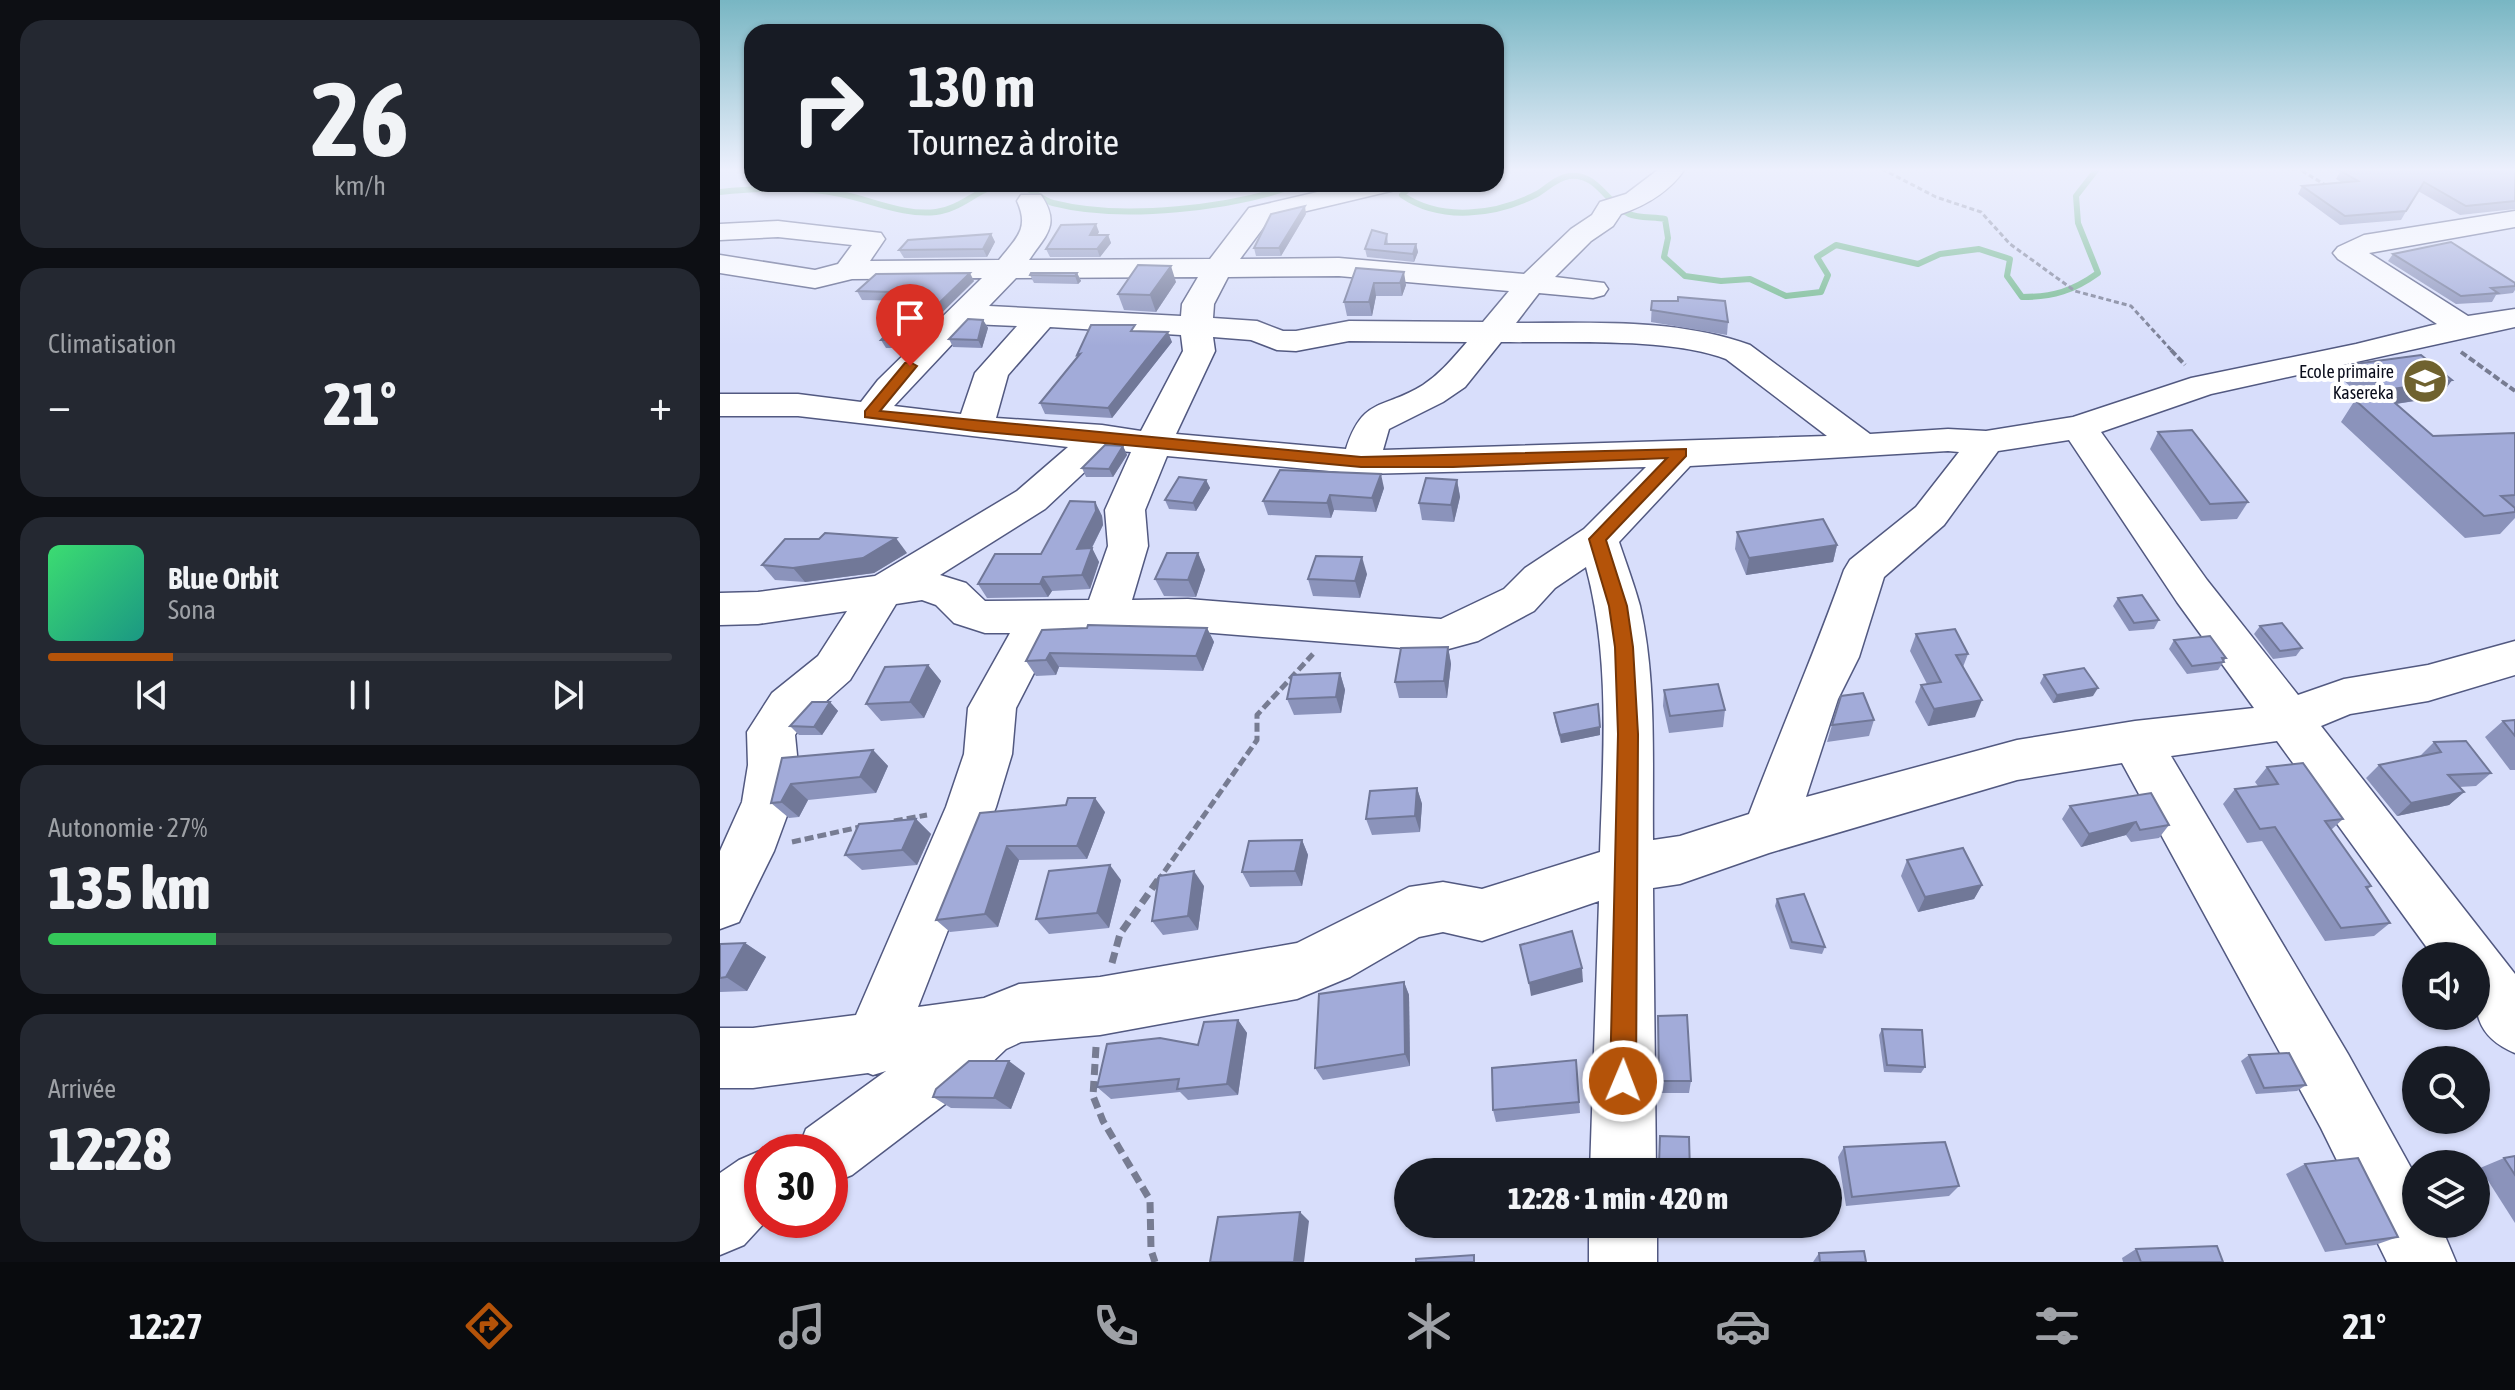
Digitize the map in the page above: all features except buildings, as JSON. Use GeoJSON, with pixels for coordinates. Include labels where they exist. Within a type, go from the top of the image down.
{"type":"FeatureCollection","features":[{"type":"Feature","properties":{"kind":"street"},"geometry":{"type":"LineString","coordinates":[[870,414],[890,387],[1007,270],[1037,228]]}},
{"type":"Feature","properties":{"kind":"street"},"geometry":{"type":"LineString","coordinates":[[1105,614],[1128,546],[1125,510],[1169,408],[1199,351],[1196,327],[1198,304],[1246,228]]}},
{"type":"Feature","properties":{"kind":"street"},"geometry":{"type":"LineString","coordinates":[[1361,462],[1372,425],[1383,416],[1431,395],[1453,380],[1530,285],[1591,228]]}},
{"type":"Feature","properties":{"kind":"street"},"geometry":{"type":"LineString","coordinates":[[2450,331],[2348,253],[2364,244],[2461,228]]}},
{"type":"Feature","properties":{"kind":"street"},"geometry":{"type":"LineString","coordinates":[[720,232],[778,229],[871,239],[849,270]]}},
{"type":"Feature","properties":{"kind":"street"},"geometry":{"type":"LineString","coordinates":[[720,264],[801,281],[818,281],[849,270],[1339,267],[1593,289]]}},
{"type":"Feature","properties":{"kind":"street"},"geometry":{"type":"LineString","coordinates":[[962,314],[1114,320],[1257,331],[1277,340],[1296,341],[1349,331],[1680,338],[1717,344],[1738,352],[1863,446]]}},
{"type":"Feature","properties":{"kind":"street"},"geometry":{"type":"LineString","coordinates":[[720,405],[798,405],[975,427],[1102,436],[1361,462],[1757,452],[1948,440],[1986,442],[2079,427],[2203,385],[2515,318]]}},
{"type":"Feature","properties":{"kind":"street"},"geometry":{"type":"LineString","coordinates":[[975,427],[992,373],[1040,319]]}},
{"type":"Feature","properties":{"kind":"street"},"geometry":{"type":"LineString","coordinates":[[2079,427],[2154,539],[2456,942]]}},
{"type":"Feature","properties":{"kind":"street"},"geometry":{"type":"LineString","coordinates":[[720,904],[748,851],[767,802],[773,765],[771,732],[789,706],[834,668],[882,592],[1031,500],[1102,436]]}},
{"type":"Feature","properties":{"kind":"street"},"geometry":{"type":"LineString","coordinates":[[1769,830],[1815,699],[1836,657],[1865,570],[1930,516],[1986,442]]}},
{"type":"Feature","properties":{"kind":"street"},"geometry":{"type":"LineString","coordinates":[[720,609],[758,608],[923,585],[951,594],[969,612],[985,617],[1188,615],[1441,635],[1462,629],[1519,600],[1540,578],[1598,539],[1681,453]]}},
{"type":"Feature","properties":{"kind":"street"},"geometry":{"type":"LineString","coordinates":[[1598,539],[1618,606],[1624,647],[1628,734],[1623,1158]]}},
{"type":"Feature","properties":{"kind":"street"},"geometry":{"type":"LineString","coordinates":[[873,1045],[971,807],[988,754],[992,708],[1042,615]]}},
{"type":"Feature","properties":{"kind":"street"},"geometry":{"type":"LineString","coordinates":[[720,1058],[753,1058],[873,1045],[985,1028],[1019,1013],[1100,1006],[1297,971],[1330,958],[1409,913],[1443,907],[1482,915],[1625,868],[1680,860],[1769,830],[2017,760],[2135,741],[2256,727],[2288,719],[2344,697],[2428,683],[2515,658]]}},
{"type":"Feature","properties":{"kind":"street"},"geometry":{"type":"LineString","coordinates":[[2135,741],[2191,832],[2337,1091],[2379,1169],[2422,1262]]}},
{"type":"Feature","properties":{"kind":"street"},"geometry":{"type":"LineString","coordinates":[[2490,988],[2515,1023]]}},
{"type":"Feature","properties":{"kind":"street"},"geometry":{"type":"LineString","coordinates":[[848,1138],[939,1070],[985,1028]]}},
{"type":"Feature","properties":{"kind":"street"},"geometry":{"type":"LineString","coordinates":[[720,1221],[744,1196]]}},
{"type":"Feature","properties":{"kind":"street"},"geometry":{"type":"LineString","coordinates":[[1623,1238],[1623,1262]]}},
{"type":"Feature","properties":{"kind":"path"},"geometry":{"type":"LineString","coordinates":[[1995,228],[2010,244],[2075,291],[2131,306],[2203,385]]}},
{"type":"Feature","properties":{"kind":"path"},"geometry":{"type":"LineString","coordinates":[[2450,331],[2515,391]]}},
{"type":"Feature","properties":{"kind":"path"},"geometry":{"type":"LineString","coordinates":[[1155,1262],[1151,1250],[1150,1200],[1103,1121],[1093,1096],[1100,1006],[1120,934],[1257,740],[1257,715],[1309,658],[1344,627]]}},
{"type":"Feature","properties":{"kind":"path"},"geometry":{"type":"LineString","coordinates":[[877,824],[971,807]]}},
{"type":"Feature","properties":{"kind":"path"},"geometry":{"type":"LineString","coordinates":[[748,851],[862,827]]}},
{"type":"Feature","properties":{"kind":"waterway"},"geometry":{"type":"LineString","coordinates":[[1666,228],[1668,238],[1664,257],[1685,276],[1721,281],[1750,279],[1786,296],[1821,292],[1828,275],[1817,257],[1836,245],[1918,264],[1940,254],[1979,249],[2010,259],[2007,276],[2022,297],[2062,292],[2098,273],[2080,228]]}},
{"type":"Feature","properties":{"kind":"place","name":"Ecole primaire Kasereka"},"geometry":{"type":"Point","coordinates":[2425,381]}},
{"type":"Feature","properties":{"kind":"route"},"geometry":{"type":"LineString","coordinates":[[910,366],[870,414],[975,427],[1156,441],[1361,462],[1453,462],[1681,453],[1598,539],[1618,606],[1624,647],[1628,734],[1623,1081]]}}]}
